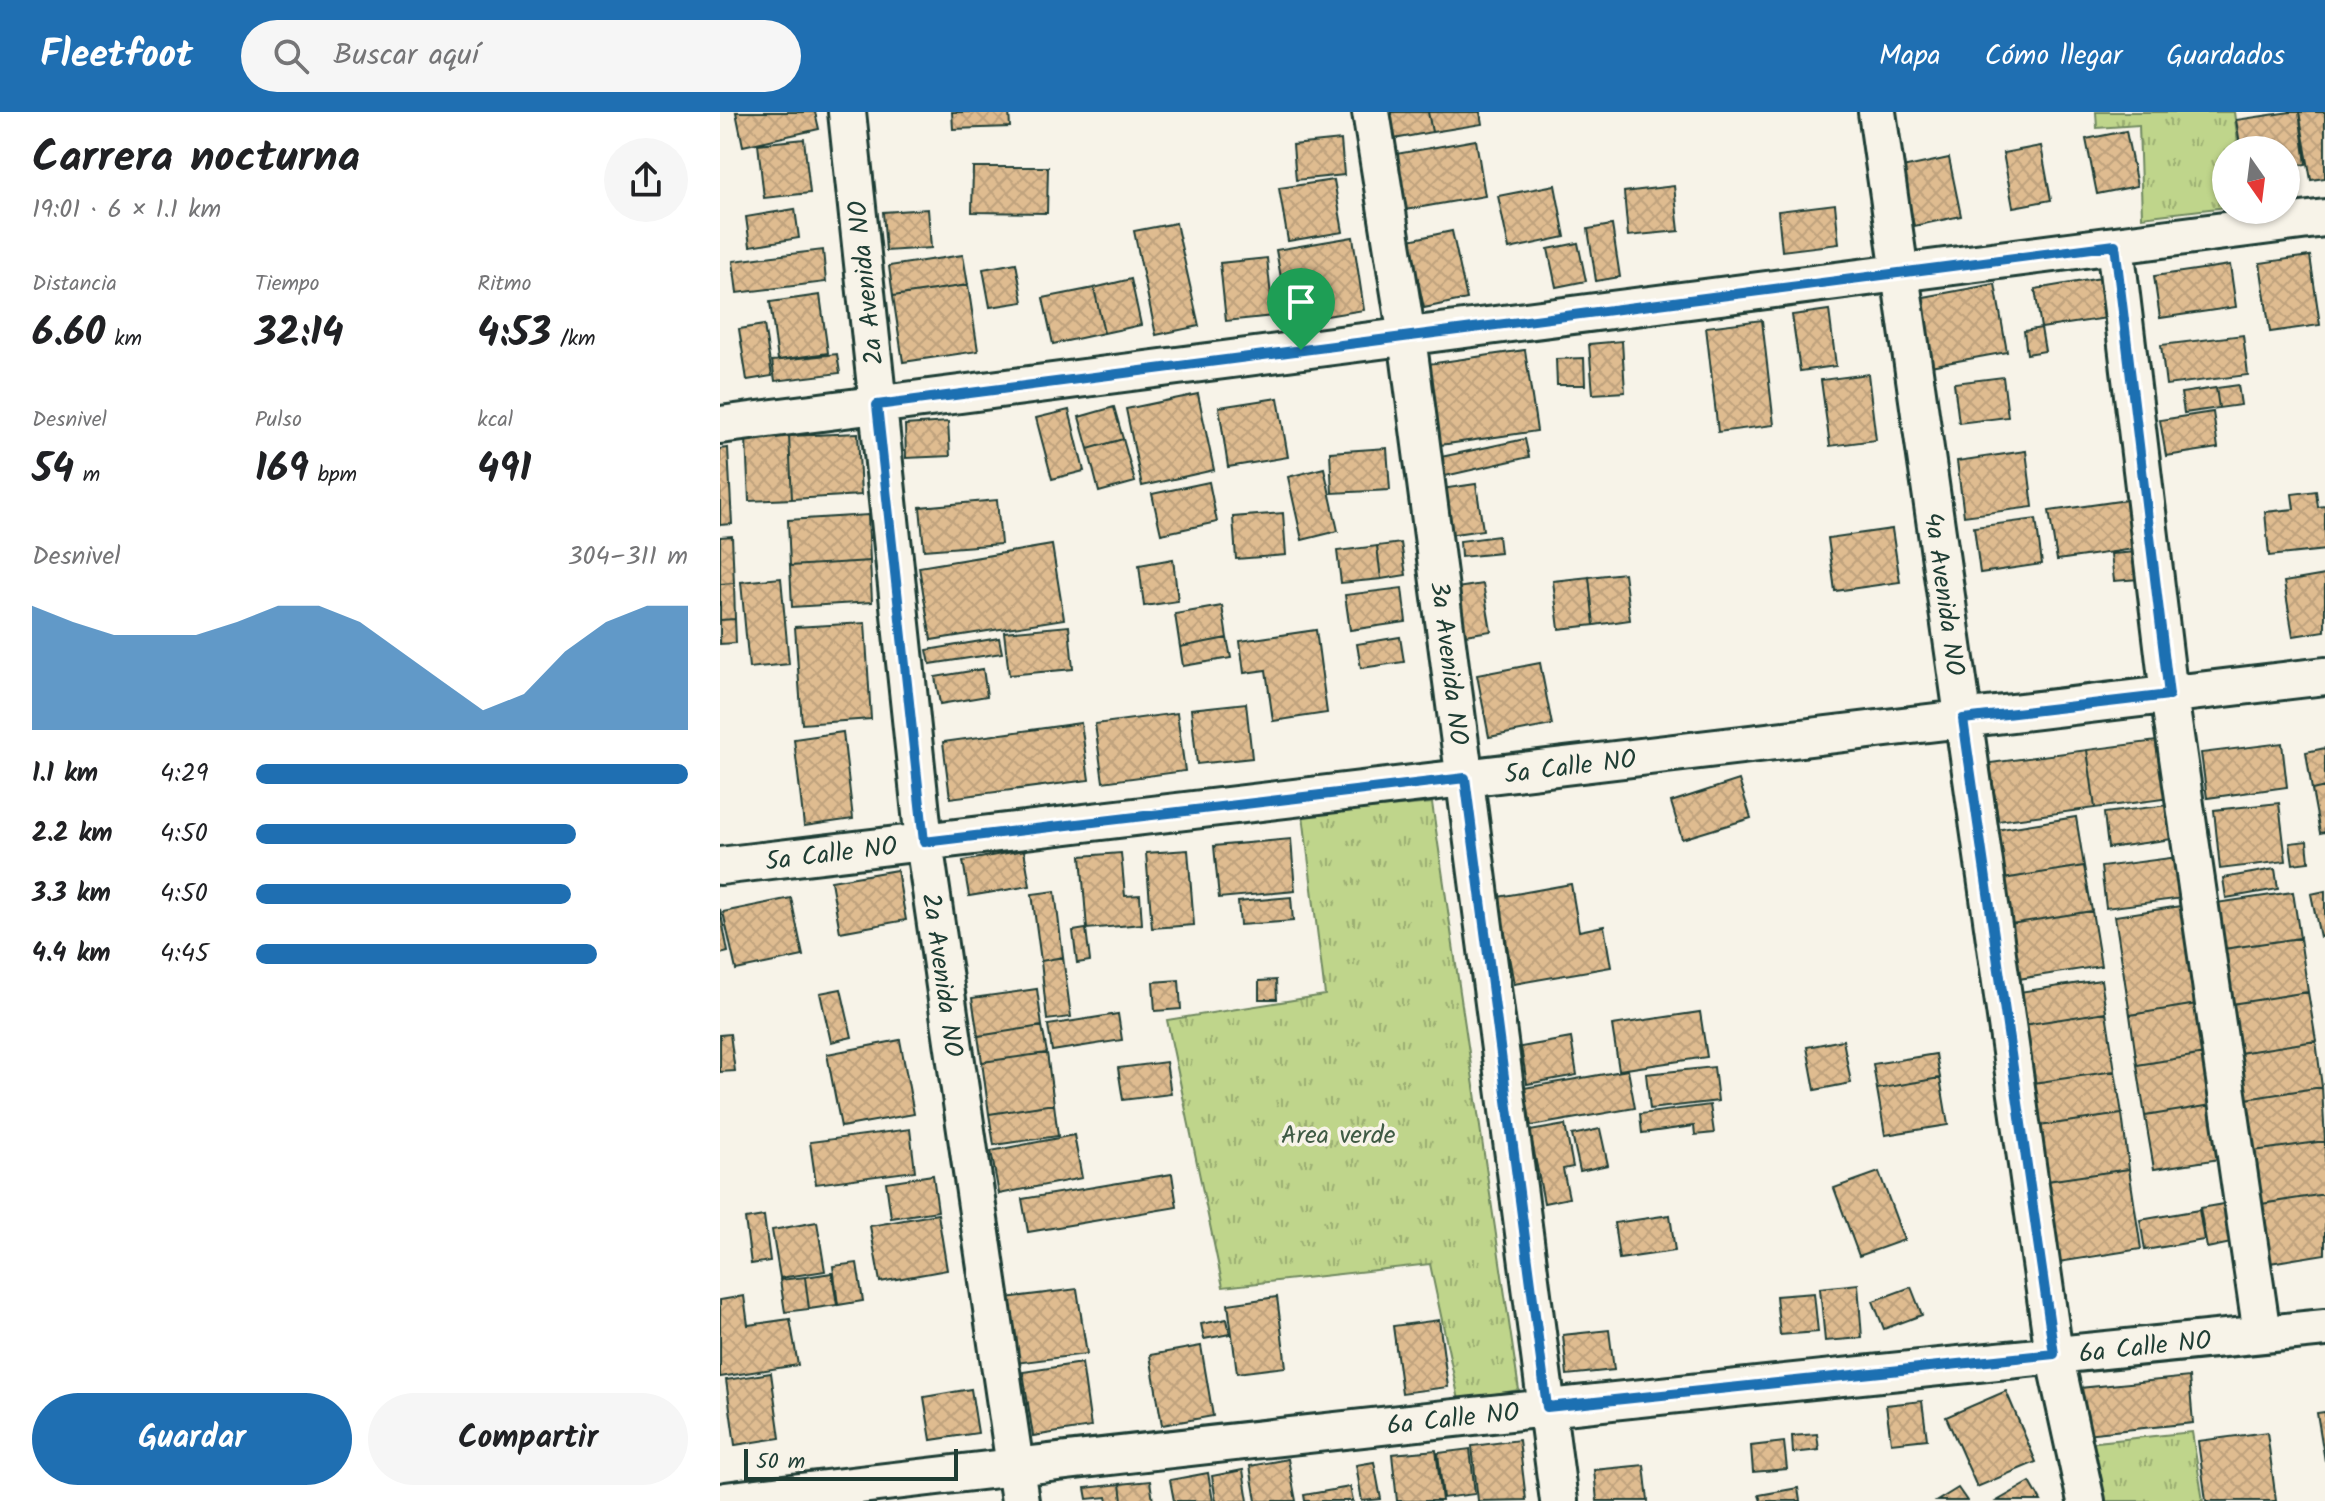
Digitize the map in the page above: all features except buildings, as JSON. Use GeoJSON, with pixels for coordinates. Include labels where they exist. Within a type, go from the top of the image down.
{"type":"FeatureCollection","features":[{"type":"Feature","properties":{"kind":"street","name":"2a Avenida NO"},"geometry":{"type":"LineString","coordinates":[[847,112],[924,842],[1020,1501]]}},
{"type":"Feature","properties":{"kind":"street","name":"3a Avenida NO"},"geometry":{"type":"LineString","coordinates":[[1371,112],[1407,337],[1559,1501]]}},
{"type":"Feature","properties":{"kind":"street","name":"4a Avenida NO"},"geometry":{"type":"LineString","coordinates":[[1877,112],[2054,1354],[2086,1501]]}},
{"type":"Feature","properties":{"kind":"street"},"geometry":{"type":"LineString","coordinates":[[720,425],[2325,219]]}},
{"type":"Feature","properties":{"kind":"street"},"geometry":{"type":"LineString","coordinates":[[2115,245],[2169,695],[2262,1334]]}},
{"type":"Feature","properties":{"kind":"street","name":"5a Calle NO"},"geometry":{"type":"LineString","coordinates":[[720,866],[2325,676]]}},
{"type":"Feature","properties":{"kind":"street","name":"6a Calle NO"},"geometry":{"type":"LineString","coordinates":[[725,1501],[1547,1407],[2325,1328]]}},
{"type":"Feature","properties":{"kind":"green space"},"geometry":{"type":"Polygon","coordinates":[[[2096,112],[2234,112],[2237,136],[2212,136],[2212,209],[2142,217],[2139,125],[2097,128],[2096,112]]]}},
{"type":"Feature","properties":{"kind":"green space","name":"Area verde"},"geometry":{"type":"Polygon","coordinates":[[[1432,803],[1519,1390],[1459,1400],[1430,1264],[1223,1287],[1167,1020],[1325,995],[1303,815],[1432,803]]]}},
{"type":"Feature","properties":{"kind":"green space"},"geometry":{"type":"Polygon","coordinates":[[[2192,1432],[2203,1501],[2089,1501],[2078,1444],[2192,1432]]]}},
{"type":"Feature","properties":{"kind":"route"},"geometry":{"type":"LineString","coordinates":[[2115,245],[2169,695],[1963,719],[2054,1354],[1547,1407],[1465,778],[924,842],[877,405],[1301,350],[2115,245]]}}]}
